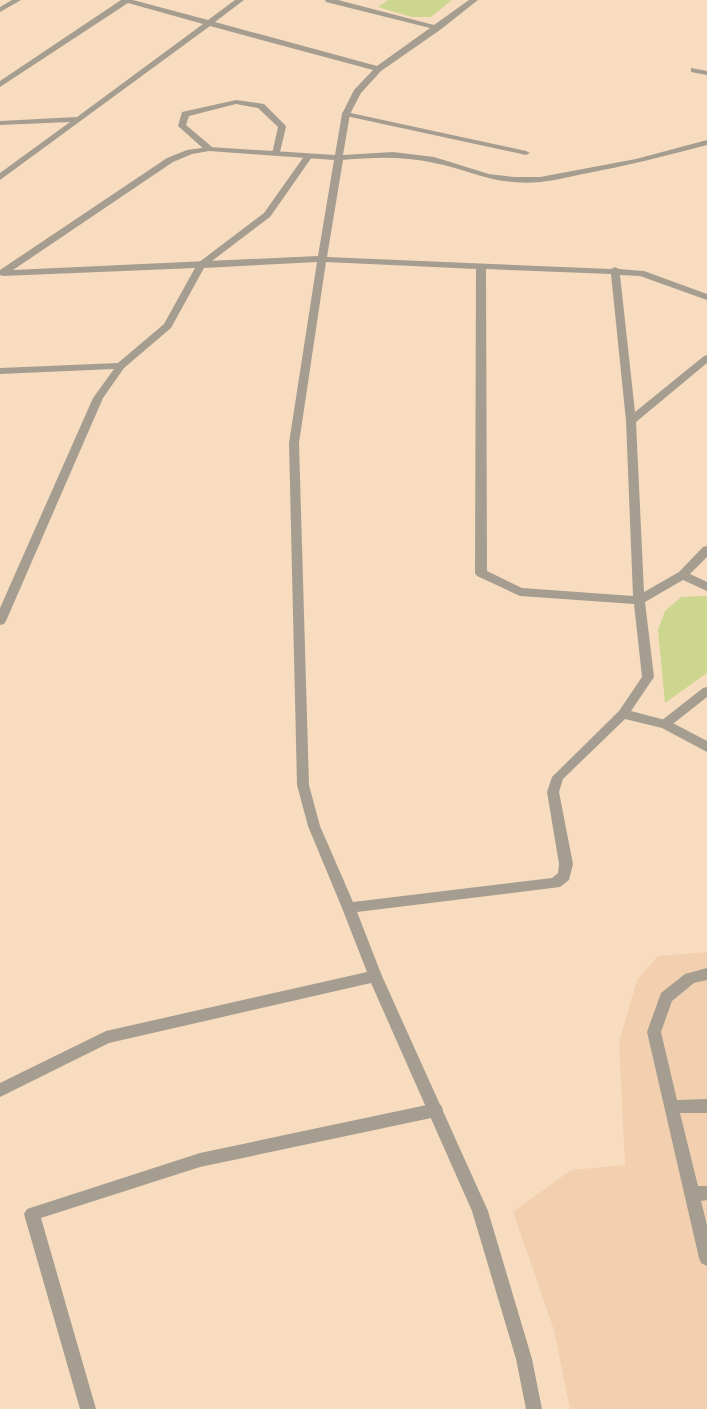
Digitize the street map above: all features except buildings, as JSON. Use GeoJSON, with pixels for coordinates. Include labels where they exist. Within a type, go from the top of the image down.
{"type":"FeatureCollection","features":[{"type":"Feature","properties":{"kind":"street"},"geometry":{"type":"LineString","coordinates":[[0,10],[16,0]]}},
{"type":"Feature","properties":{"kind":"street"},"geometry":{"type":"LineString","coordinates":[[0,85],[126,0],[378,69]]}},
{"type":"Feature","properties":{"kind":"street"},"geometry":{"type":"LineString","coordinates":[[0,177],[240,0]]}},
{"type":"Feature","properties":{"kind":"street"},"geometry":{"type":"LineString","coordinates":[[330,0],[437,28]]}},
{"type":"Feature","properties":{"kind":"street"},"geometry":{"type":"LineString","coordinates":[[474,0],[378,69],[357,92],[346,114],[294,443],[303,785],[314,826],[349,908],[375,976],[480,1211],[524,1360],[534,1409]]}},
{"type":"Feature","properties":{"kind":"street"},"geometry":{"type":"LineString","coordinates":[[694,70],[707,73]]}},
{"type":"Feature","properties":{"kind":"street"},"geometry":{"type":"LineString","coordinates":[[209,149],[182,126],[185,114],[236,102],[261,106],[282,127],[276,154]]}},
{"type":"Feature","properties":{"kind":"street"},"geometry":{"type":"LineString","coordinates":[[346,114],[526,153]]}},
{"type":"Feature","properties":{"kind":"street"},"geometry":{"type":"LineString","coordinates":[[0,123],[78,120]]}},
{"type":"Feature","properties":{"kind":"street"},"geometry":{"type":"LineString","coordinates":[[1,273],[170,160],[190,152],[209,149],[338,158],[369,155],[393,155],[434,160],[488,176],[514,180],[540,180],[636,161],[707,142]]}},
{"type":"Feature","properties":{"kind":"street"},"geometry":{"type":"LineString","coordinates":[[0,621],[98,398],[121,366],[168,326],[201,265],[267,215],[308,157]]}},
{"type":"Feature","properties":{"kind":"street"},"geometry":{"type":"LineString","coordinates":[[1,273],[322,259],[615,270],[641,273],[707,297]]}},
{"type":"Feature","properties":{"kind":"street"},"geometry":{"type":"LineString","coordinates":[[481,265],[481,573],[520,592],[639,600],[683,575],[707,550]]}},
{"type":"Feature","properties":{"kind":"street"},"geometry":{"type":"LineString","coordinates":[[349,908],[555,883],[564,876],[566,864],[552,792],[558,777],[623,714],[648,677],[639,600],[631,421],[615,270]]}},
{"type":"Feature","properties":{"kind":"street"},"geometry":{"type":"LineString","coordinates":[[631,421],[707,358]]}},
{"type":"Feature","properties":{"kind":"street"},"geometry":{"type":"LineString","coordinates":[[0,371],[121,366]]}},
{"type":"Feature","properties":{"kind":"street"},"geometry":{"type":"LineString","coordinates":[[683,575],[707,587]]}},
{"type":"Feature","properties":{"kind":"street"},"geometry":{"type":"LineString","coordinates":[[665,724],[707,691]]}},
{"type":"Feature","properties":{"kind":"street"},"geometry":{"type":"LineString","coordinates":[[623,714],[665,724],[707,747]]}},
{"type":"Feature","properties":{"kind":"street"},"geometry":{"type":"LineString","coordinates":[[706,1248],[654,1032],[666,997],[690,978],[707,974]]}},
{"type":"Feature","properties":{"kind":"street"},"geometry":{"type":"LineString","coordinates":[[0,1090],[106,1037],[375,976]]}},
{"type":"Feature","properties":{"kind":"street"},"geometry":{"type":"LineString","coordinates":[[671,1107],[707,1106]]}},
{"type":"Feature","properties":{"kind":"street"},"geometry":{"type":"LineString","coordinates":[[88,1409],[32,1214],[200,1160],[436,1110]]}},
{"type":"Feature","properties":{"kind":"street"},"geometry":{"type":"LineString","coordinates":[[692,1194],[707,1193]]}},
{"type":"Feature","properties":{"kind":"shaded area"},"geometry":{"type":"Polygon","coordinates":[[[707,952],[707,1409],[570,1409],[554,1330],[513,1212],[571,1170],[625,1165],[619,1042],[637,980],[658,956],[707,952]]]}},
{"type":"Feature","properties":{"kind":"green space"},"geometry":{"type":"Polygon","coordinates":[[[388,0],[452,0],[431,17],[412,17],[378,7],[388,0]]]}},
{"type":"Feature","properties":{"kind":"green space"},"geometry":{"type":"Polygon","coordinates":[[[681,597],[707,597],[707,673],[665,703],[658,630],[665,611],[681,597]]]}}]}
